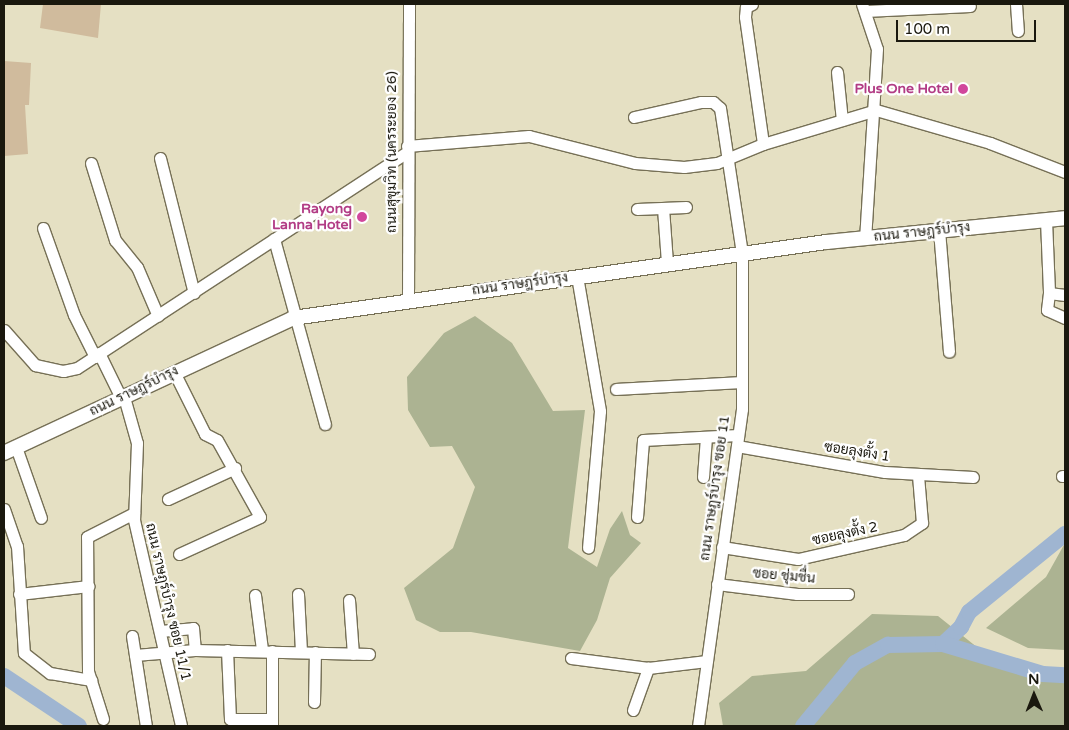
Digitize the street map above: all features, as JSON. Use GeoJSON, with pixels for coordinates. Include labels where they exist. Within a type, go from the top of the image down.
{"type":"FeatureCollection","features":[{"type":"Feature","properties":{"kind":"street","name":"ถนนสุขุมวิท (นครระยอง 26)"},"geometry":{"type":"LineString","coordinates":[[408,300],[407,149],[409,4]]}},
{"type":"Feature","properties":{"kind":"street"},"geometry":{"type":"LineString","coordinates":[[752,4],[746,7],[745,17],[763,144]]}},
{"type":"Feature","properties":{"kind":"street"},"geometry":{"type":"LineString","coordinates":[[1016,4],[1018,31]]}},
{"type":"Feature","properties":{"kind":"street"},"geometry":{"type":"LineString","coordinates":[[865,238],[876,110],[877,49],[864,8],[970,6]]}},
{"type":"Feature","properties":{"kind":"street"},"geometry":{"type":"LineString","coordinates":[[837,72],[842,120]]}},
{"type":"Feature","properties":{"kind":"street","name":"ถนน ราษฎร์บำรุง ซอย 11"},"geometry":{"type":"LineString","coordinates":[[634,117],[713,102],[720,108],[742,253],[741,382],[737,441],[698,726]]}},
{"type":"Feature","properties":{"kind":"street"},"geometry":{"type":"LineString","coordinates":[[4,330],[23,354],[49,370],[78,368],[194,293],[407,149],[529,136],[651,165],[684,167],[727,158],[763,144],[876,110],[990,143],[1065,172]]}},
{"type":"Feature","properties":{"kind":"street"},"geometry":{"type":"LineString","coordinates":[[160,158],[194,293]]}},
{"type":"Feature","properties":{"kind":"street"},"geometry":{"type":"LineString","coordinates":[[91,162],[115,240],[137,267],[158,316]]}},
{"type":"Feature","properties":{"kind":"street"},"geometry":{"type":"LineString","coordinates":[[637,209],[686,207]]}},
{"type":"Feature","properties":{"kind":"street"},"geometry":{"type":"LineString","coordinates":[[663,208],[667,263]]}},
{"type":"Feature","properties":{"kind":"street","name":"ถนน ราษฎร์บำรุง"},"geometry":{"type":"LineString","coordinates":[[10,450],[293,318],[742,253],[865,238],[1065,218]]}},
{"type":"Feature","properties":{"kind":"street"},"geometry":{"type":"LineString","coordinates":[[1046,220],[1049,294],[1047,310],[1065,318]]}},
{"type":"Feature","properties":{"kind":"street","name":"ถนน ราษฎร์บำรุง ซอย 11/1"},"geometry":{"type":"LineString","coordinates":[[44,228],[74,315],[122,397],[137,443],[134,513],[181,726]]}},
{"type":"Feature","properties":{"kind":"street"},"geometry":{"type":"LineString","coordinates":[[939,230],[949,352]]}},
{"type":"Feature","properties":{"kind":"street"},"geometry":{"type":"LineString","coordinates":[[274,239],[293,318],[325,424]]}},
{"type":"Feature","properties":{"kind":"street"},"geometry":{"type":"LineString","coordinates":[[577,276],[600,411],[588,547]]}},
{"type":"Feature","properties":{"kind":"street"},"geometry":{"type":"LineString","coordinates":[[1049,294],[1065,296]]}},
{"type":"Feature","properties":{"kind":"street"},"geometry":{"type":"LineString","coordinates":[[174,372],[205,434],[218,440],[260,517],[179,554]]}},
{"type":"Feature","properties":{"kind":"street"},"geometry":{"type":"LineString","coordinates":[[616,389],[741,382]]}},
{"type":"Feature","properties":{"kind":"street"},"geometry":{"type":"LineString","coordinates":[[703,477],[706,437]]}},
{"type":"Feature","properties":{"kind":"street","name":"ซอยลุงตั้ง 1"},"geometry":{"type":"LineString","coordinates":[[637,518],[643,440],[706,437],[737,441],[918,475],[973,477]]}},
{"type":"Feature","properties":{"kind":"street"},"geometry":{"type":"LineString","coordinates":[[10,450],[41,518]]}},
{"type":"Feature","properties":{"kind":"street"},"geometry":{"type":"LineString","coordinates":[[168,499],[234,468]]}},
{"type":"Feature","properties":{"kind":"street","name":"ซอยลุงตั้ง 2"},"geometry":{"type":"LineString","coordinates":[[722,547],[798,559],[904,535],[922,523],[918,475]]}},
{"type":"Feature","properties":{"kind":"street"},"geometry":{"type":"LineString","coordinates":[[4,509],[17,546],[22,646],[34,664],[50,673],[91,680]]}},
{"type":"Feature","properties":{"kind":"street"},"geometry":{"type":"LineString","coordinates":[[103,719],[91,680],[88,533],[134,513]]}},
{"type":"Feature","properties":{"kind":"street","name":"ซอย ชุ่มชื่น"},"geometry":{"type":"LineString","coordinates":[[717,584],[797,594],[848,594]]}},
{"type":"Feature","properties":{"kind":"street"},"geometry":{"type":"LineString","coordinates":[[20,594],[89,586]]}},
{"type":"Feature","properties":{"kind":"street"},"geometry":{"type":"LineString","coordinates":[[227,650],[230,719],[272,723],[267,650],[255,594]]}},
{"type":"Feature","properties":{"kind":"street"},"geometry":{"type":"LineString","coordinates":[[298,594],[301,651]]}},
{"type":"Feature","properties":{"kind":"street"},"geometry":{"type":"LineString","coordinates":[[349,600],[353,654]]}},
{"type":"Feature","properties":{"kind":"street"},"geometry":{"type":"LineString","coordinates":[[160,631],[193,628],[195,650]]}},
{"type":"Feature","properties":{"kind":"street"},"geometry":{"type":"LineString","coordinates":[[132,636],[146,726]]}},
{"type":"Feature","properties":{"kind":"street"},"geometry":{"type":"LineString","coordinates":[[135,655],[195,650],[267,650],[369,654]]}},
{"type":"Feature","properties":{"kind":"street"},"geometry":{"type":"LineString","coordinates":[[314,702],[315,652]]}},
{"type":"Feature","properties":{"kind":"street"},"geometry":{"type":"LineString","coordinates":[[571,658],[648,668],[707,661]]}},
{"type":"Feature","properties":{"kind":"street"},"geometry":{"type":"LineString","coordinates":[[633,710],[648,668]]}},
{"type":"Feature","properties":{"kind":"green space"},"geometry":{"type":"Polygon","coordinates":[[[475,316],[512,343],[553,411],[585,410],[568,548],[597,567],[610,529],[622,511],[630,535],[641,543],[610,578],[597,620],[580,651],[471,632],[440,632],[416,620],[404,588],[453,548],[475,487],[452,446],[430,447],[408,410],[407,377],[444,333],[475,316]]]}},
{"type":"Feature","properties":{"kind":"green space"},"geometry":{"type":"Polygon","coordinates":[[[1065,543],[1065,650],[1028,648],[986,628],[1046,577],[1065,543]]]}},
{"type":"Feature","properties":{"kind":"green space"},"geometry":{"type":"Polygon","coordinates":[[[872,614],[938,616],[988,656],[1016,671],[1065,670],[1065,726],[723,726],[719,703],[752,676],[806,671],[872,614]]]}},
{"type":"Feature","properties":{"kind":"building"},"geometry":{"type":"Polygon","coordinates":[[[43,4],[101,4],[98,38],[40,28],[43,4]]]}},
{"type":"Feature","properties":{"kind":"building"},"geometry":{"type":"Polygon","coordinates":[[[4,61],[31,63],[29,105],[25,105],[28,154],[4,156],[4,61]]]}},
{"type":"Feature","properties":{"kind":"waterway"},"geometry":{"type":"LineString","coordinates":[[943,644],[961,627],[969,612],[1065,534]]}},
{"type":"Feature","properties":{"kind":"waterway"},"geometry":{"type":"LineString","coordinates":[[803,726],[855,663],[888,645],[943,644],[1043,674],[1065,675]]}},
{"type":"Feature","properties":{"kind":"waterway"},"geometry":{"type":"LineString","coordinates":[[4,676],[79,726]]}},
{"type":"Feature","properties":{"kind":"place","name":"Plus One Hotel"},"geometry":{"type":"Point","coordinates":[963,89]}},
{"type":"Feature","properties":{"kind":"place","name":"Rayong Lanna Hotel"},"geometry":{"type":"Point","coordinates":[362,217]}}]}
